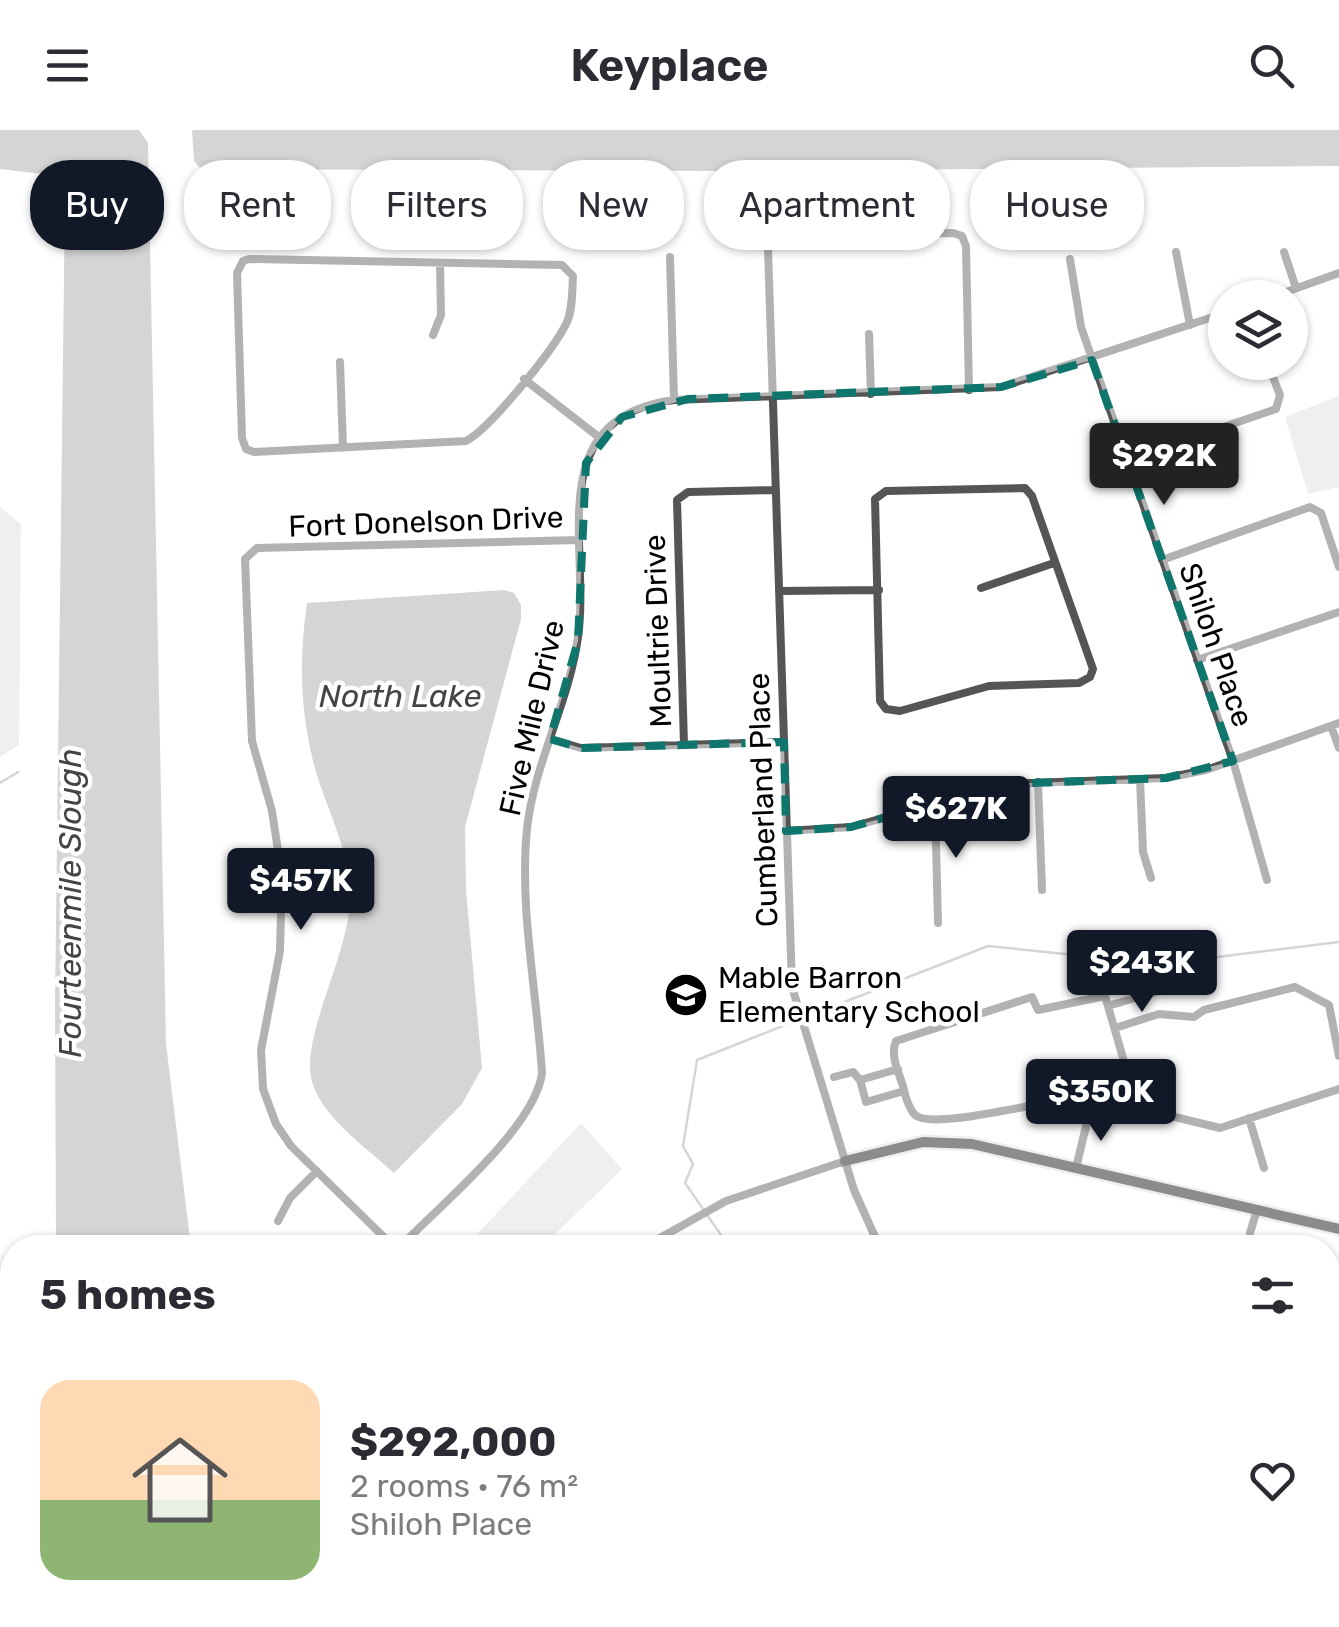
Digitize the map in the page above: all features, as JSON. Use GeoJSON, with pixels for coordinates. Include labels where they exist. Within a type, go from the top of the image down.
{"type":"FeatureCollection","features":[{"type":"Feature","properties":{"kind":"main road"},"geometry":{"type":"LineString","coordinates":[[845,1161],[903,1145],[946,1141],[1339,1229]]}},
{"type":"Feature","properties":{"kind":"street","name":"Cumberland Place"},"geometry":{"type":"LineString","coordinates":[[875,1235],[845,1161],[792,987],[768,249],[772,238],[781,234],[954,232],[962,236],[966,246],[969,390]]}},
{"type":"Feature","properties":{"kind":"street"},"geometry":{"type":"LineString","coordinates":[[1176,252],[1190,326]]}},
{"type":"Feature","properties":{"kind":"street"},"geometry":{"type":"LineString","coordinates":[[1284,252],[1293,280]]}},
{"type":"Feature","properties":{"kind":"street"},"geometry":{"type":"LineString","coordinates":[[670,257],[674,400]]}},
{"type":"Feature","properties":{"kind":"street"},"geometry":{"type":"LineString","coordinates":[[249,259],[562,265],[571,271],[567,321],[524,379],[484,429],[466,441],[254,452],[243,444],[240,264],[249,259]]}},
{"type":"Feature","properties":{"kind":"street","name":"Shiloh Place"},"geometry":{"type":"LineString","coordinates":[[1070,260],[1076,312],[1233,761],[1267,880]]}},
{"type":"Feature","properties":{"kind":"street"},"geometry":{"type":"LineString","coordinates":[[433,335],[440,315],[440,264]]}},
{"type":"Feature","properties":{"kind":"street"},"geometry":{"type":"LineString","coordinates":[[1308,284],[1339,273]]}},
{"type":"Feature","properties":{"kind":"street"},"geometry":{"type":"LineString","coordinates":[[524,379],[600,438],[631,412],[674,400],[969,390],[1032,380],[1208,319]]}},
{"type":"Feature","properties":{"kind":"street"},"geometry":{"type":"LineString","coordinates":[[868,334],[871,394]]}},
{"type":"Feature","properties":{"kind":"street"},"geometry":{"type":"LineString","coordinates":[[340,362],[343,448]]}},
{"type":"Feature","properties":{"kind":"street"},"geometry":{"type":"LineString","coordinates":[[1127,460],[1276,409],[1280,395],[1275,380]]}},
{"type":"Feature","properties":{"kind":"street","name":"Five Mile Drive"},"geometry":{"type":"LineString","coordinates":[[410,1235],[516,1128],[538,1091],[540,1048],[526,851],[534,795],[578,640],[579,486],[600,438]]}},
{"type":"Feature","properties":{"kind":"street"},"geometry":{"type":"LineString","coordinates":[[1025,488],[1032,496],[1054,563],[1093,670],[1086,682],[988,686],[894,712],[880,701],[875,505],[883,492],[1025,488]]}},
{"type":"Feature","properties":{"kind":"street","name":"Moultrie Drive"},"geometry":{"type":"LineString","coordinates":[[684,745],[676,500],[688,492],[776,490]]}},
{"type":"Feature","properties":{"kind":"street"},"geometry":{"type":"LineString","coordinates":[[1162,560],[1310,507],[1321,512],[1339,566]]}},
{"type":"Feature","properties":{"kind":"street","name":"Fort Donelson Drive"},"geometry":{"type":"LineString","coordinates":[[317,1171],[276,1124],[260,1071],[280,951],[282,893],[278,843],[252,741],[246,556],[257,548],[579,540]]}},
{"type":"Feature","properties":{"kind":"street"},"geometry":{"type":"LineString","coordinates":[[981,588],[1054,563]]}},
{"type":"Feature","properties":{"kind":"street"},"geometry":{"type":"LineString","coordinates":[[779,591],[879,590]]}},
{"type":"Feature","properties":{"kind":"street"},"geometry":{"type":"LineString","coordinates":[[1198,660],[1339,612]]}},
{"type":"Feature","properties":{"kind":"street"},"geometry":{"type":"LineString","coordinates":[[786,832],[851,827],[986,788],[1038,782],[1166,778],[1233,761],[1335,725],[1339,748]]}},
{"type":"Feature","properties":{"kind":"street"},"geometry":{"type":"LineString","coordinates":[[550,739],[581,748],[784,742]]}},
{"type":"Feature","properties":{"kind":"street"},"geometry":{"type":"LineString","coordinates":[[1140,779],[1143,852],[1151,878]]}},
{"type":"Feature","properties":{"kind":"street"},"geometry":{"type":"LineString","coordinates":[[1038,782],[1042,890]]}},
{"type":"Feature","properties":{"kind":"street"},"geometry":{"type":"LineString","coordinates":[[926,806],[936,842],[938,924]]}},
{"type":"Feature","properties":{"kind":"street"},"geometry":{"type":"LineString","coordinates":[[1115,1028],[1160,1014],[1194,1017],[1284,986],[1319,998],[1336,1012],[1339,1056]]}},
{"type":"Feature","properties":{"kind":"street"},"geometry":{"type":"LineString","coordinates":[[1108,1006],[1165,989]]}},
{"type":"Feature","properties":{"kind":"street"},"geometry":{"type":"LineString","coordinates":[[1076,1168],[1092,1097],[1101,1087],[1128,1075],[1105,996],[1098,994],[1038,1010],[1032,998],[896,1040],[893,1054],[904,1091],[913,1113],[923,1118],[952,1118],[997,1109],[1020,1111],[1071,1096],[1092,1097],[1214,1128],[1339,1089]]}},
{"type":"Feature","properties":{"kind":"street"},"geometry":{"type":"LineString","coordinates":[[860,1080],[898,1069]]}},
{"type":"Feature","properties":{"kind":"street"},"geometry":{"type":"LineString","coordinates":[[834,1077],[852,1072],[860,1080],[866,1102],[904,1091]]}},
{"type":"Feature","properties":{"kind":"street"},"geometry":{"type":"LineString","coordinates":[[1250,1118],[1264,1168]]}},
{"type":"Feature","properties":{"kind":"street"},"geometry":{"type":"LineString","coordinates":[[665,1235],[726,1200],[845,1161]]}},
{"type":"Feature","properties":{"kind":"street"},"geometry":{"type":"LineString","coordinates":[[278,1221],[290,1198],[317,1171],[383,1235]]}},
{"type":"Feature","properties":{"kind":"street"},"geometry":{"type":"LineString","coordinates":[[1250,1233],[1257,1210]]}},
{"type":"Feature","properties":{"kind":"highlighted area"},"geometry":{"type":"Polygon","coordinates":[[[1092,360],[1233,761],[1166,778],[1004,784],[851,827],[786,831],[784,742],[581,748],[550,739],[578,641],[586,463],[622,417],[688,399],[1001,387],[1092,360]]]}},
{"type":"Feature","properties":{"kind":"shaded area"},"geometry":{"type":"Polygon","coordinates":[[[1339,396],[1339,487],[1308,494],[1285,417],[1339,396]]]}},
{"type":"Feature","properties":{"kind":"shaded area"},"geometry":{"type":"Polygon","coordinates":[[[0,507],[21,524],[19,745],[0,757],[0,507]]]}},
{"type":"Feature","properties":{"kind":"shaded area"},"geometry":{"type":"Polygon","coordinates":[[[581,1123],[622,1169],[554,1235],[476,1235],[581,1123]]]}},
{"type":"Feature","properties":{"kind":"water"},"geometry":{"type":"Polygon","coordinates":[[[0,130],[139,130],[148,143],[148,160],[30,160],[30,173],[0,169],[0,130]]]}},
{"type":"Feature","properties":{"kind":"water"},"geometry":{"type":"Polygon","coordinates":[[[192,130],[1339,130],[1339,166],[1144,168],[1144,160],[970,160],[970,169],[950,169],[950,160],[704,160],[704,171],[684,171],[684,160],[543,160],[543,170],[523,170],[523,160],[351,160],[351,170],[331,169],[331,160],[194,160],[192,130]]]}},
{"type":"Feature","properties":{"kind":"water","name":"Fourteenmile Slough"},"geometry":{"type":"Polygon","coordinates":[[[64,250],[150,250],[166,1044],[190,1235],[56,1235],[64,250]]]}},
{"type":"Feature","properties":{"kind":"water","name":"North Lake"},"geometry":{"type":"Polygon","coordinates":[[[504,590],[514,593],[521,605],[521,619],[465,827],[466,890],[482,1068],[462,1104],[394,1173],[333,1117],[315,1091],[311,1077],[313,1038],[342,945],[350,900],[346,863],[313,761],[305,721],[302,662],[307,603],[504,590]]]}},
{"type":"Feature","properties":{"kind":"waterway"},"geometry":{"type":"LineString","coordinates":[[0,783],[18,772]]}},
{"type":"Feature","properties":{"kind":"waterway"},"geometry":{"type":"LineString","coordinates":[[806,1017],[988,946],[1065,954],[1217,957],[1339,942]]}},
{"type":"Feature","properties":{"kind":"waterway"},"geometry":{"type":"LineString","coordinates":[[721,1235],[685,1183],[693,1164],[683,1146],[697,1060],[798,1020]]}},
{"type":"Feature","properties":{"kind":"place","name":"Mable Barron Elementary School"},"geometry":{"type":"Point","coordinates":[686,995]}}]}
